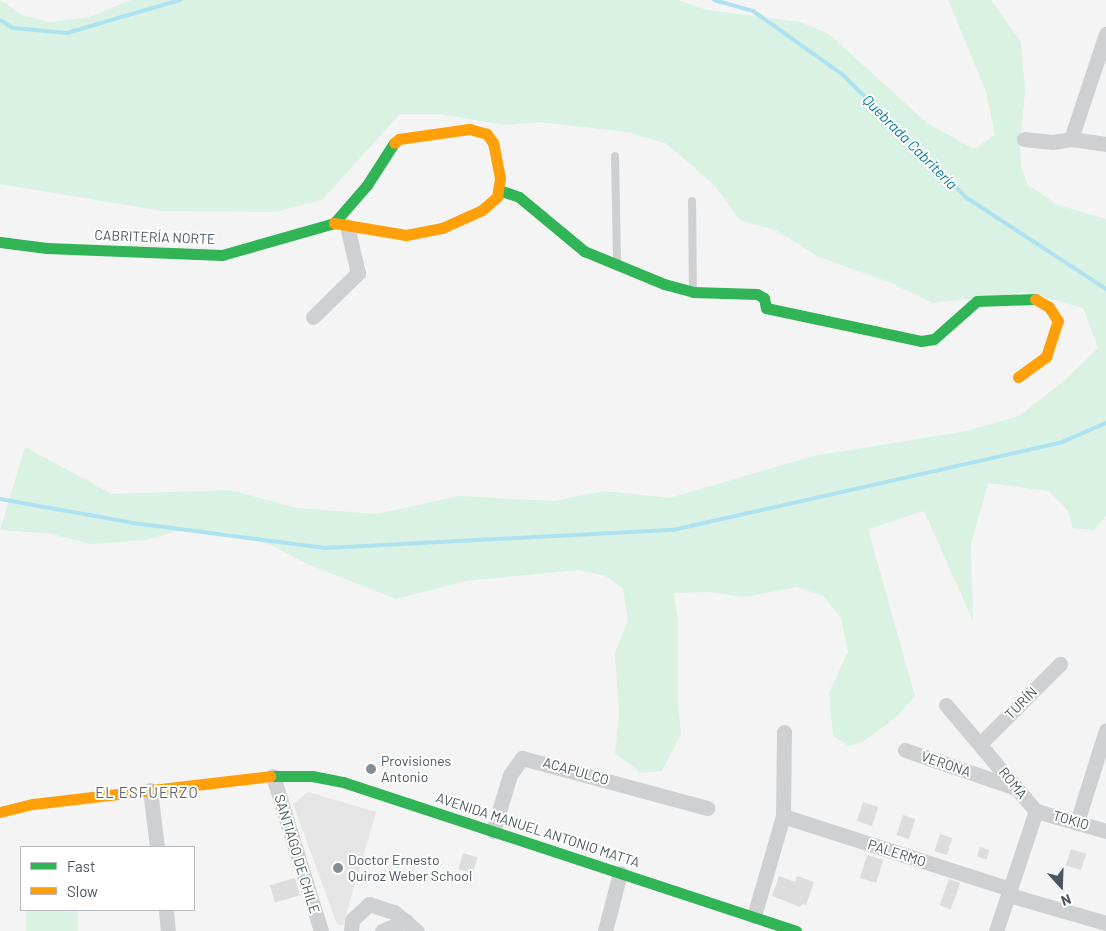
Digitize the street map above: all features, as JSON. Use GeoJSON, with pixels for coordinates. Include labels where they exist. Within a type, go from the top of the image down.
{"type":"FeatureCollection","features":[{"type":"Feature","properties":{"kind":"street"},"geometry":{"type":"LineString","coordinates":[[1071,138],[1106,34]]}},
{"type":"Feature","properties":{"kind":"street"},"geometry":{"type":"LineString","coordinates":[[313,317],[358,273],[341,225],[368,185],[391,145],[410,135],[469,129],[487,134],[496,155],[499,190],[519,197],[584,251],[617,266],[693,292],[757,294],[764,298],[766,308],[921,341],[934,340],[977,301],[1038,299],[1049,306],[1058,321],[1046,357],[1018,377]]}},
{"type":"Feature","properties":{"kind":"street"},"geometry":{"type":"LineString","coordinates":[[1024,139],[1053,142],[1071,138],[1106,144]]}},
{"type":"Feature","properties":{"kind":"street","name":"CABRITERÍA NORTE"},"geometry":{"type":"LineString","coordinates":[[0,242],[47,248],[222,255],[341,225],[376,232],[424,232],[482,210],[497,196],[499,190]]}},
{"type":"Feature","properties":{"kind":"street","name":"TURÍN"},"geometry":{"type":"LineString","coordinates":[[981,743],[1060,664]]}},
{"type":"Feature","properties":{"kind":"street","name":"ROMA"},"geometry":{"type":"LineString","coordinates":[[946,705],[981,743],[1036,810],[996,931]]}},
{"type":"Feature","properties":{"kind":"street"},"geometry":{"type":"LineString","coordinates":[[754,916],[783,816],[784,732]]}},
{"type":"Feature","properties":{"kind":"street"},"geometry":{"type":"LineString","coordinates":[[1077,822],[1105,737]]}},
{"type":"Feature","properties":{"kind":"street","name":"VERONA"},"geometry":{"type":"LineString","coordinates":[[905,750],[1016,788]]}},
{"type":"Feature","properties":{"kind":"street","name":"ACAPULCO"},"geometry":{"type":"LineString","coordinates":[[493,831],[510,775],[522,758],[707,808]]}},
{"type":"Feature","properties":{"kind":"street","name":"AVENIDA MANUEL ANTONIO MATTA"},"geometry":{"type":"LineString","coordinates":[[0,812],[33,804],[150,790],[273,776],[312,776],[343,782],[796,931]]}},
{"type":"Feature","properties":{"kind":"street","name":"SANTIAGO DE CHILE"},"geometry":{"type":"LineString","coordinates":[[273,776],[321,931]]}},
{"type":"Feature","properties":{"kind":"street"},"geometry":{"type":"LineString","coordinates":[[150,790],[157,846]]}},
{"type":"Feature","properties":{"kind":"street","name":"TOKIO"},"geometry":{"type":"LineString","coordinates":[[1036,810],[1106,831]]}},
{"type":"Feature","properties":{"kind":"street","name":"PALERMO"},"geometry":{"type":"LineString","coordinates":[[783,816],[1106,923]]}},
{"type":"Feature","properties":{"kind":"street"},"geometry":{"type":"LineString","coordinates":[[605,931],[620,873]]}},
{"type":"Feature","properties":{"kind":"street"},"geometry":{"type":"LineString","coordinates":[[351,931],[352,920],[359,910],[369,904],[394,912],[412,926]]}},
{"type":"Feature","properties":{"kind":"street"},"geometry":{"type":"LineString","coordinates":[[166,911],[168,931]]}},
{"type":"Feature","properties":{"kind":"street"},"geometry":{"type":"LineString","coordinates":[[382,931],[412,926]]}},
{"type":"Feature","properties":{"kind":"lane"},"geometry":{"type":"LineString","coordinates":[[615,156],[617,266]]}},
{"type":"Feature","properties":{"kind":"lane"},"geometry":{"type":"LineString","coordinates":[[692,200],[693,292]]}},
{"type":"Feature","properties":{"kind":"shaded area","name":"Doctor Ernesto Quiroz Weber School"},"geometry":{"type":"Polygon","coordinates":[[[308,792],[376,812],[343,925],[337,924],[293,804],[308,792]]]}},
{"type":"Feature","properties":{"kind":"green space"},"geometry":{"type":"Polygon","coordinates":[[[0,0],[22,15],[50,22],[90,17],[131,0],[678,0],[707,10],[800,22],[829,34],[927,123],[974,149],[995,135],[986,91],[948,0],[991,0],[1021,42],[1025,92],[1020,145],[1021,167],[1028,185],[1058,205],[1106,219],[1106,516],[1094,530],[1072,528],[1068,511],[1049,491],[988,483],[971,544],[973,621],[924,511],[868,529],[915,696],[893,720],[862,742],[849,746],[833,736],[829,692],[848,652],[841,618],[823,596],[797,587],[745,597],[708,592],[674,593],[678,622],[678,706],[681,734],[662,771],[642,773],[615,754],[619,713],[615,653],[628,620],[623,589],[606,576],[579,570],[465,581],[396,599],[307,564],[271,545],[225,532],[181,530],[147,540],[91,544],[52,534],[0,530],[25,447],[112,494],[230,490],[297,508],[377,514],[459,496],[554,501],[604,491],[670,498],[813,456],[967,431],[1019,416],[1064,381],[1098,348],[1083,308],[1026,292],[933,303],[889,282],[819,257],[777,231],[740,220],[715,186],[667,144],[627,132],[540,122],[505,125],[439,114],[400,114],[322,200],[275,212],[163,211],[0,184],[0,0]]]}},
{"type":"Feature","properties":{"kind":"green space"},"geometry":{"type":"Polygon","coordinates":[[[26,911],[78,911],[78,931],[26,931],[26,911]]]}},
{"type":"Feature","properties":{"kind":"building"},"geometry":{"type":"Polygon","coordinates":[[[863,802],[878,807],[872,826],[857,821],[863,802]]]}},
{"type":"Feature","properties":{"kind":"building"},"geometry":{"type":"Polygon","coordinates":[[[903,815],[915,819],[909,839],[897,835],[903,815]]]}},
{"type":"Feature","properties":{"kind":"building"},"geometry":{"type":"Polygon","coordinates":[[[940,834],[952,838],[947,855],[934,851],[940,834]]]}},
{"type":"Feature","properties":{"kind":"building"},"geometry":{"type":"Polygon","coordinates":[[[980,847],[990,850],[987,859],[977,857],[980,847]]]}},
{"type":"Feature","properties":{"kind":"building"},"geometry":{"type":"Polygon","coordinates":[[[1071,849],[1086,854],[1081,870],[1066,865],[1071,849]]]}},
{"type":"Feature","properties":{"kind":"building"},"geometry":{"type":"Polygon","coordinates":[[[463,853],[477,857],[473,873],[458,869],[463,853]]]}},
{"type":"Feature","properties":{"kind":"building"},"geometry":{"type":"Polygon","coordinates":[[[867,855],[883,860],[876,883],[860,878],[867,855]]]}},
{"type":"Feature","properties":{"kind":"building"},"geometry":{"type":"Polygon","coordinates":[[[779,876],[795,882],[797,876],[814,882],[806,905],[802,904],[800,907],[772,896],[779,876]]]}},
{"type":"Feature","properties":{"kind":"building"},"geometry":{"type":"Polygon","coordinates":[[[295,878],[300,895],[275,902],[270,885],[295,878]]]}},
{"type":"Feature","properties":{"kind":"building"},"geometry":{"type":"Polygon","coordinates":[[[949,879],[960,883],[951,909],[939,905],[949,879]]]}},
{"type":"Feature","properties":{"kind":"waterway","name":"Quebrada Cabritería"},"geometry":{"type":"LineString","coordinates":[[0,20],[13,28],[67,33],[180,0]]}},
{"type":"Feature","properties":{"kind":"waterway","name":"Quebrada Cabritería"},"geometry":{"type":"LineString","coordinates":[[714,0],[753,11],[843,75],[967,198],[1106,289]]}},
{"type":"Feature","properties":{"kind":"waterway"},"geometry":{"type":"LineString","coordinates":[[0,499],[133,523],[325,548],[673,530],[1062,442],[1106,423]]}},
{"type":"Feature","properties":{"kind":"traffic: fast"},"geometry":{"type":"LineString","coordinates":[[0,242],[47,248],[222,255],[334,223],[367,185],[394,143]]}},
{"type":"Feature","properties":{"kind":"traffic: fast"},"geometry":{"type":"LineString","coordinates":[[499,190],[519,197],[584,251],[664,284],[693,292],[757,294],[764,298],[766,308],[921,341],[934,339],[977,301],[1035,299]]}},
{"type":"Feature","properties":{"kind":"traffic: fast"},"geometry":{"type":"LineString","coordinates":[[270,776],[312,776],[343,782],[796,931]]}},
{"type":"Feature","properties":{"kind":"traffic: slow"},"geometry":{"type":"LineString","coordinates":[[334,223],[406,235],[442,228],[482,210],[497,197],[500,178],[493,143],[487,134],[469,129],[399,139],[394,143]]}},
{"type":"Feature","properties":{"kind":"traffic: slow"},"geometry":{"type":"LineString","coordinates":[[1018,377],[1046,357],[1058,321],[1049,307],[1035,299]]}},
{"type":"Feature","properties":{"kind":"traffic: slow"},"geometry":{"type":"LineString","coordinates":[[0,812],[33,804],[270,776]]}},
{"type":"Feature","properties":{"kind":"place","name":"Provisiones Antonio"},"geometry":{"type":"Point","coordinates":[371,769]}},
{"type":"Feature","properties":{"kind":"place","name":"Doctor Ernesto Quiroz Weber School"},"geometry":{"type":"Point","coordinates":[338,868]}},
{"type":"Feature","properties":{"kind":"district","name":"EL ESFUERZO"},"geometry":{"type":"Point","coordinates":[147,793]}}]}
